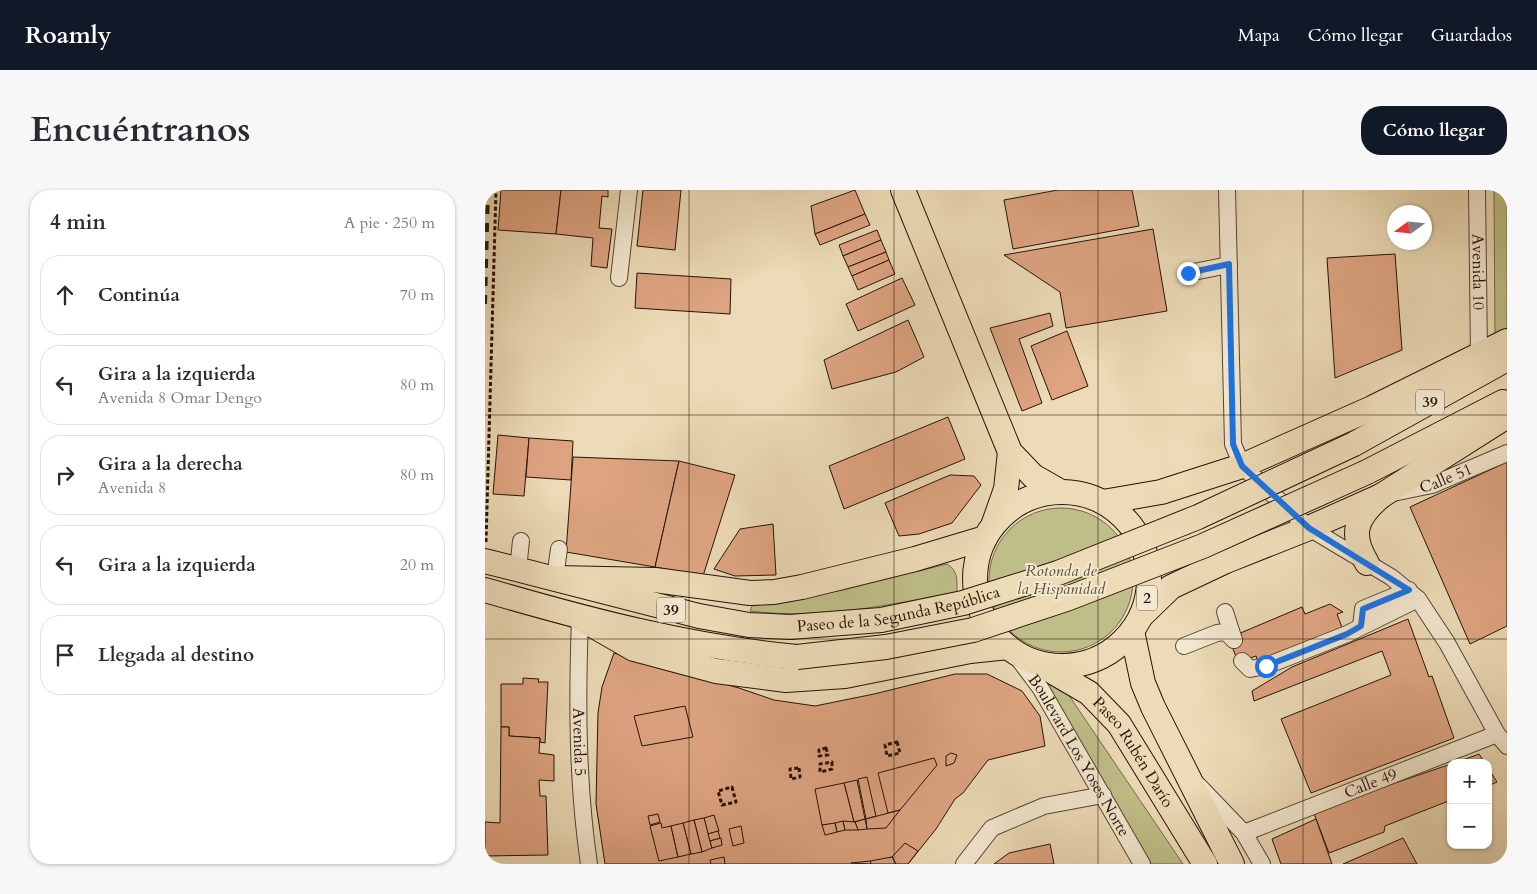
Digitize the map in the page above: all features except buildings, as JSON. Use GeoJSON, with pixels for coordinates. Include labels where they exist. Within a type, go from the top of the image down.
{"type":"FeatureCollection","features":[{"type":"Feature","properties":{"kind":"highway","name":"2"},"geometry":{"type":"LineString","coordinates":[[903,190],[1010,452],[1033,476],[1061,492]]}},
{"type":"Feature","properties":{"kind":"highway"},"geometry":{"type":"LineString","coordinates":[[1103,502],[1161,492],[1242,466],[1371,408],[1507,341]]}},
{"type":"Feature","properties":{"kind":"highway","name":"Paseo de la Segunda República"},"geometry":{"type":"LineString","coordinates":[[486,561],[555,578],[649,605],[749,625],[790,627],[881,620],[963,603],[1058,573],[1198,517],[1354,444],[1507,359]]}},
{"type":"Feature","properties":{"kind":"highway","name":"Paseo de la Segunda República"},"geometry":{"type":"LineString","coordinates":[[485,590],[580,618],[698,644],[745,652],[797,657],[887,647],[981,627],[1069,598],[1203,546],[1367,472],[1507,400]]}},
{"type":"Feature","properties":{"kind":"highway"},"geometry":{"type":"LineString","coordinates":[[1137,623],[1171,587],[1226,561],[1309,528],[1381,496],[1507,416]]}},
{"type":"Feature","properties":{"kind":"highway","name":"2"},"geometry":{"type":"LineString","coordinates":[[989,531],[1007,511],[1024,501],[1042,494],[1075,493],[1103,502],[1118,512],[1131,526],[1141,542],[1147,560],[1149,579],[1147,597],[1137,623],[1114,650],[1090,662],[1064,667],[1037,663],[1010,649],[991,630],[978,600],[975,585],[977,561],[989,531],[1006,489],[1010,452]]}},
{"type":"Feature","properties":{"kind":"highway"},"geometry":{"type":"LineString","coordinates":[[1367,563],[1358,549],[1356,534],[1360,518],[1381,496]]}},
{"type":"Feature","properties":{"kind":"highway"},"geometry":{"type":"LineString","coordinates":[[555,578],[655,580],[750,593],[774,592],[803,588],[915,559],[989,531]]}},
{"type":"Feature","properties":{"kind":"highway"},"geometry":{"type":"LineString","coordinates":[[580,618],[634,649],[716,671],[786,680],[845,676],[970,651],[1010,649]]}},
{"type":"Feature","properties":{"kind":"highway","name":"Paseo Rubén Darío"},"geometry":{"type":"LineString","coordinates":[[1137,623],[1143,683],[1184,770],[1233,864]]}},
{"type":"Feature","properties":{"kind":"highway","name":"Paseo Rubén Darío"},"geometry":{"type":"LineString","coordinates":[[1037,663],[1089,693],[1119,724],[1205,864]]}},
{"type":"Feature","properties":{"kind":"street"},"geometry":{"type":"LineString","coordinates":[[619,278],[629,190]]}},
{"type":"Feature","properties":{"kind":"street"},"geometry":{"type":"LineString","coordinates":[[1227,190],[1233,444],[1242,466],[1309,528],[1367,563],[1413,595],[1447,643],[1502,740]]}},
{"type":"Feature","properties":{"kind":"street","name":"Avenida 10"},"geometry":{"type":"LineString","coordinates":[[1477,190],[1479,355]]}},
{"type":"Feature","properties":{"kind":"street"},"geometry":{"type":"LineString","coordinates":[[1188,273],[1229,264]]}},
{"type":"Feature","properties":{"kind":"street","name":"Calle 51"},"geometry":{"type":"LineString","coordinates":[[1381,496],[1432,485],[1507,453]]}},
{"type":"Feature","properties":{"kind":"street"},"geometry":{"type":"LineString","coordinates":[[518,569],[521,541]]}},
{"type":"Feature","properties":{"kind":"street"},"geometry":{"type":"LineString","coordinates":[[555,578],[559,549]]}},
{"type":"Feature","properties":{"kind":"street"},"geometry":{"type":"LineString","coordinates":[[1242,661],[1250,669],[1266,666],[1347,634],[1413,595]]}},
{"type":"Feature","properties":{"kind":"street"},"geometry":{"type":"LineString","coordinates":[[1184,646],[1217,633],[1226,632],[1234,640],[1225,612]]}},
{"type":"Feature","properties":{"kind":"street","name":"Avenida 5"},"geometry":{"type":"LineString","coordinates":[[580,618],[581,799],[589,864]]}},
{"type":"Feature","properties":{"kind":"street","name":"Boulevard Los Yoses Norte"},"geometry":{"type":"LineString","coordinates":[[1010,649],[1041,689],[1142,864]]}},
{"type":"Feature","properties":{"kind":"street","name":"Calle 49"},"geometry":{"type":"LineString","coordinates":[[1244,832],[1502,740]]}},
{"type":"Feature","properties":{"kind":"street"},"geometry":{"type":"LineString","coordinates":[[1184,770],[1244,832],[1262,864]]}},
{"type":"Feature","properties":{"kind":"street"},"geometry":{"type":"LineString","coordinates":[[964,864],[992,828],[1044,806],[1103,795]]}},
{"type":"Feature","properties":{"kind":"path"},"geometry":{"type":"LineString","coordinates":[[486,561],[489,389],[497,190]]}},
{"type":"Feature","properties":{"kind":"path"},"geometry":{"type":"LineString","coordinates":[[897,742],[900,753],[887,756],[885,746],[897,742]]}},
{"type":"Feature","properties":{"kind":"path"},"geometry":{"type":"LineString","coordinates":[[732,787],[736,802],[722,805],[718,791],[732,787]]}},
{"type":"Feature","properties":{"kind":"green space"},"geometry":{"type":"Polygon","coordinates":[[[1494,190],[1507,190],[1507,329],[1495,335],[1494,190]]]}},
{"type":"Feature","properties":{"kind":"green space","name":"Rotonda de la Hispanidad"},"geometry":{"type":"Polygon","coordinates":[[[1061,508],[1088,514],[1101,520],[1112,529],[1121,540],[1127,553],[1133,580],[1127,607],[1121,620],[1112,631],[1101,640],[1088,646],[1061,652],[1034,646],[1021,640],[1010,631],[1001,620],[995,607],[989,580],[995,553],[1001,540],[1010,529],[1021,520],[1034,514],[1061,508]]]}},
{"type":"Feature","properties":{"kind":"green space"},"geometry":{"type":"Polygon","coordinates":[[[947,564],[955,573],[957,592],[854,610],[802,614],[750,611],[752,606],[843,590],[947,564]]]}},
{"type":"Feature","properties":{"kind":"green space"},"geometry":{"type":"Polygon","coordinates":[[[1043,677],[1066,691],[1183,864],[1151,864],[1043,677]]]}},
{"type":"Feature","properties":{"kind":"railway"},"geometry":{"type":"LineString","coordinates":[[485,304],[488,190]]}},
{"type":"Feature","properties":{"kind":"route"},"geometry":{"type":"LineString","coordinates":[[1188,273],[1229,264],[1233,444],[1242,466],[1309,528],[1391,577],[1409,590],[1363,609],[1361,626],[1347,634],[1266,666]]}}]}
